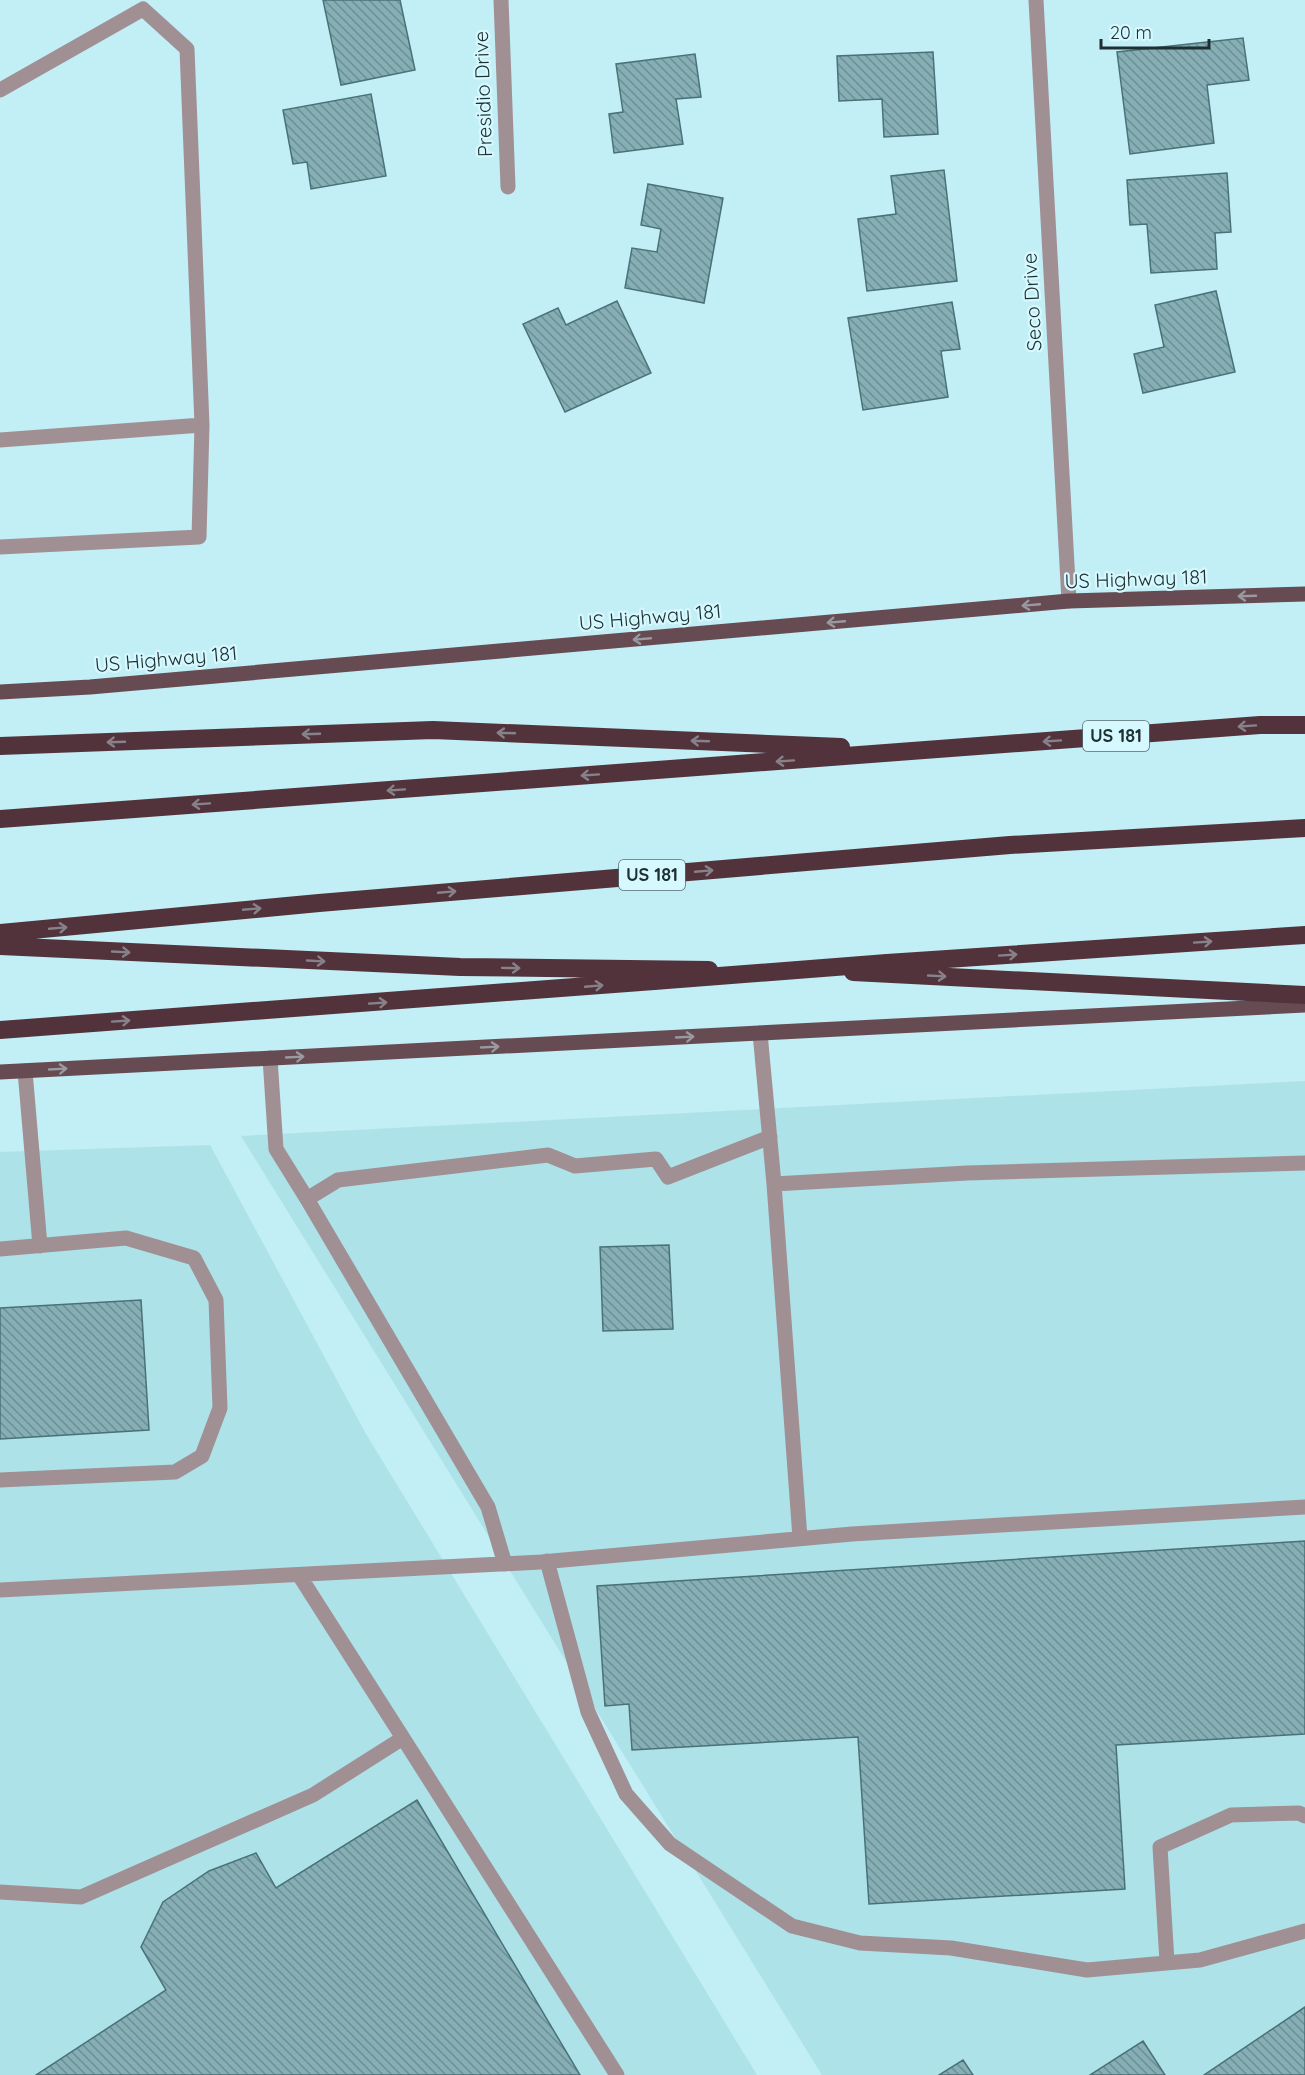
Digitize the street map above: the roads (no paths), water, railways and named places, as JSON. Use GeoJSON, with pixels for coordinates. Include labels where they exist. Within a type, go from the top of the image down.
{"type":"FeatureCollection","features":[{"type":"Feature","properties":{"kind":"highway","name":"US 181"},"geometry":{"type":"LineString","coordinates":[[0,819],[1260,725],[1305,725]]}},
{"type":"Feature","properties":{"kind":"highway"},"geometry":{"type":"LineString","coordinates":[[0,746],[433,730],[927,750]]}},
{"type":"Feature","properties":{"kind":"highway","name":"US 181"},"geometry":{"type":"LineString","coordinates":[[0,933],[343,901],[998,846],[1305,828]]}},
{"type":"Feature","properties":{"kind":"highway"},"geometry":{"type":"LineString","coordinates":[[0,1030],[887,963],[1305,935]]}},
{"type":"Feature","properties":{"kind":"highway"},"geometry":{"type":"LineString","coordinates":[[0,946],[460,967],[849,971],[1305,995]]}},
{"type":"Feature","properties":{"kind":"main road","name":"US Highway 181"},"geometry":{"type":"LineString","coordinates":[[0,692],[90,687],[1069,601],[1305,594]]}},
{"type":"Feature","properties":{"kind":"main road"},"geometry":{"type":"LineString","coordinates":[[0,1072],[1305,1005]]}},
{"type":"Feature","properties":{"kind":"street","name":"Presidio Drive"},"geometry":{"type":"LineString","coordinates":[[501,0],[508,187]]}},
{"type":"Feature","properties":{"kind":"street","name":"Seco Drive"},"geometry":{"type":"LineString","coordinates":[[1036,0],[1069,601]]}},
{"type":"Feature","properties":{"kind":"street"},"geometry":{"type":"LineString","coordinates":[[0,90],[143,9],[187,49],[202,425],[199,537],[0,547]]}},
{"type":"Feature","properties":{"kind":"street"},"geometry":{"type":"LineString","coordinates":[[0,440],[202,425]]}},
{"type":"Feature","properties":{"kind":"street"},"geometry":{"type":"LineString","coordinates":[[760,1033],[774,1184],[800,1538]]}},
{"type":"Feature","properties":{"kind":"street"},"geometry":{"type":"LineString","coordinates":[[270,1058],[276,1149],[488,1507],[505,1564]]}},
{"type":"Feature","properties":{"kind":"street"},"geometry":{"type":"LineString","coordinates":[[25,1071],[40,1246]]}},
{"type":"Feature","properties":{"kind":"street"},"geometry":{"type":"LineString","coordinates":[[307,1198],[338,1180],[548,1155],[575,1166],[656,1159],[668,1177],[770,1137]]}},
{"type":"Feature","properties":{"kind":"street"},"geometry":{"type":"LineString","coordinates":[[774,1184],[967,1173],[1305,1162]]}},
{"type":"Feature","properties":{"kind":"street"},"geometry":{"type":"LineString","coordinates":[[0,1249],[126,1238],[194,1258],[216,1300],[220,1408],[202,1456],[175,1472],[0,1480]]}},
{"type":"Feature","properties":{"kind":"street"},"geometry":{"type":"LineString","coordinates":[[0,1590],[547,1562],[800,1538],[1305,1507]]}},
{"type":"Feature","properties":{"kind":"street"},"geometry":{"type":"LineString","coordinates":[[547,1562],[588,1712],[626,1794],[670,1844],[792,1926],[860,1943],[951,1948],[1087,1970],[1200,1960],[1305,1931]]}},
{"type":"Feature","properties":{"kind":"street"},"geometry":{"type":"LineString","coordinates":[[299,1575],[617,2075]]}},
{"type":"Feature","properties":{"kind":"street"},"geometry":{"type":"LineString","coordinates":[[0,1892],[81,1897],[313,1795],[403,1738]]}},
{"type":"Feature","properties":{"kind":"street"},"geometry":{"type":"LineString","coordinates":[[1167,1962],[1160,1847],[1231,1815],[1299,1813],[1305,1816]]}}]}
